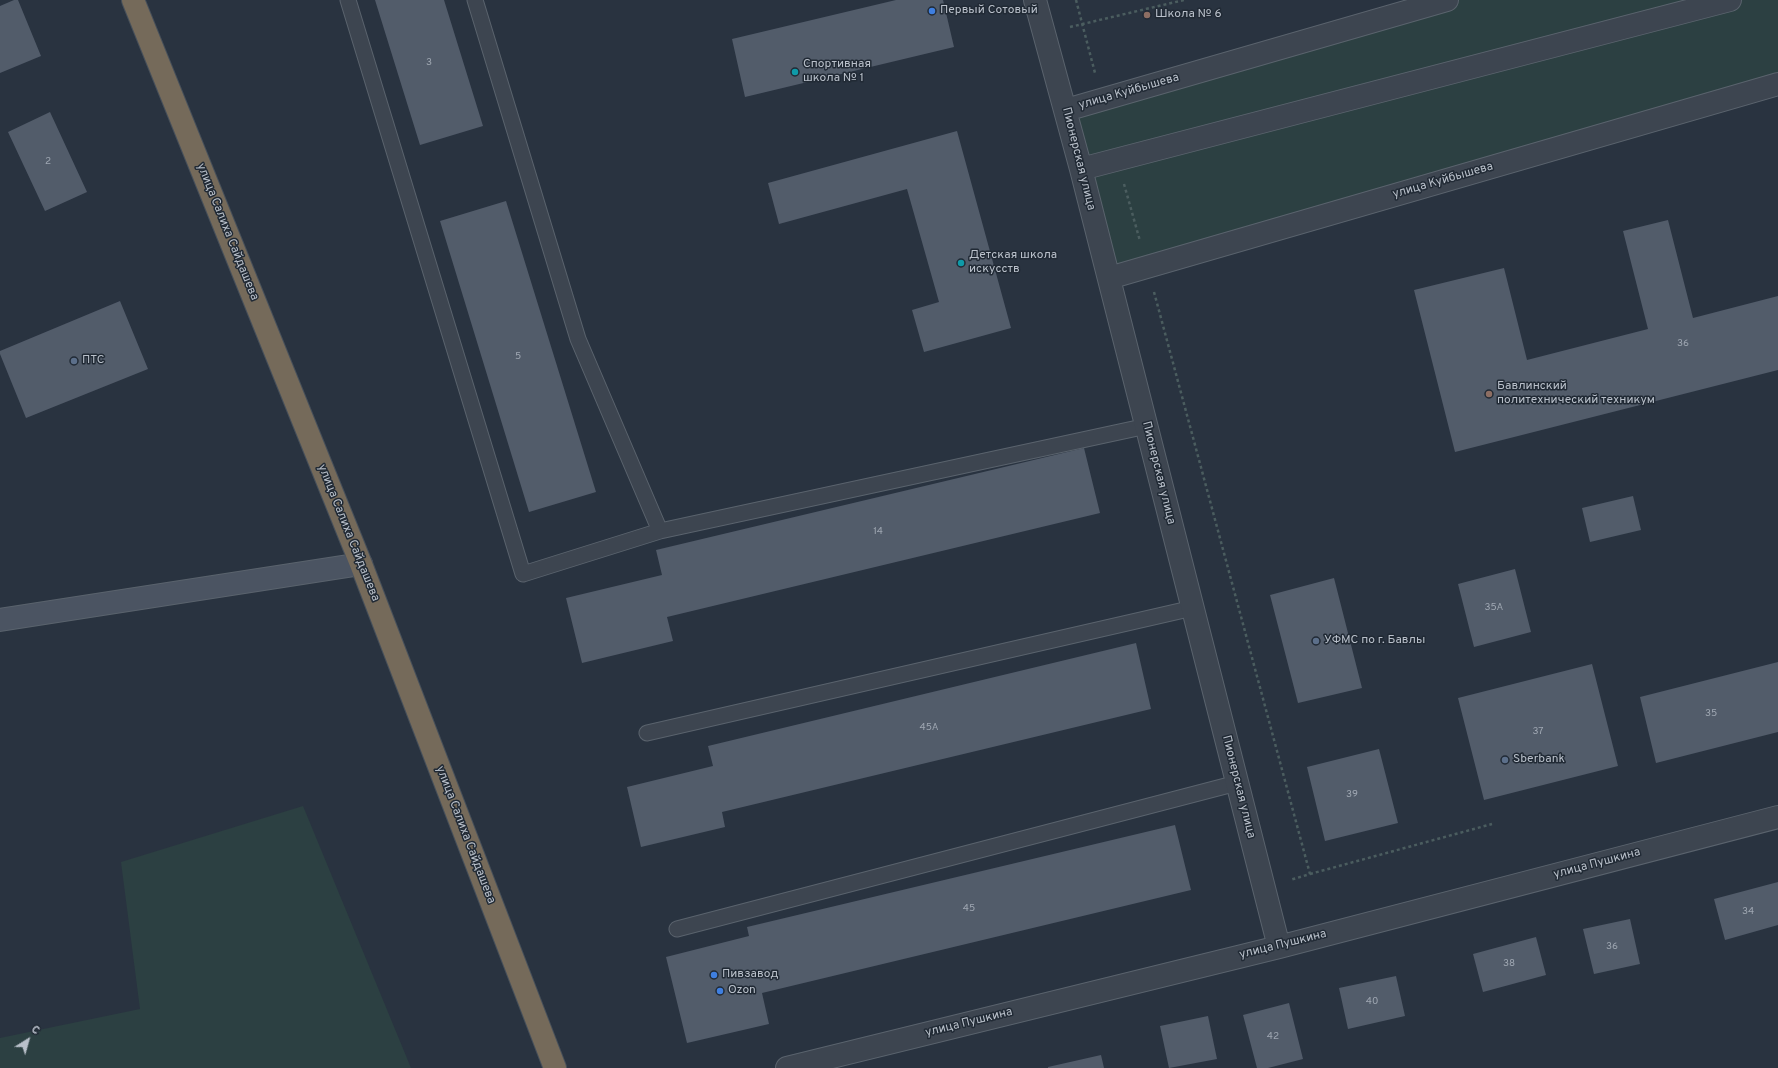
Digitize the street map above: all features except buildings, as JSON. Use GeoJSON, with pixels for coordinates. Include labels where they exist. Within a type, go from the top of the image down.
{"type":"FeatureCollection","features":[{"type":"Feature","properties":{"kind":"highway","name":"улица Салиха Сайдашева"},"geometry":{"type":"LineString","coordinates":[[133,0],[361,564],[556,1068]]}},
{"type":"Feature","properties":{"kind":"street","name":"Пионерская улица"},"geometry":{"type":"LineString","coordinates":[[1036,0],[1066,110],[1279,947]]}},
{"type":"Feature","properties":{"kind":"street","name":"улица Куйбышева"},"geometry":{"type":"LineString","coordinates":[[1066,110],[1447,0]]}},
{"type":"Feature","properties":{"kind":"street"},"geometry":{"type":"LineString","coordinates":[[1081,169],[1730,0]]}},
{"type":"Feature","properties":{"kind":"street","name":"улица Куйбышева"},"geometry":{"type":"LineString","coordinates":[[1109,278],[1778,84]]}},
{"type":"Feature","properties":{"kind":"street"},"geometry":{"type":"LineString","coordinates":[[0,620],[361,564]]}},
{"type":"Feature","properties":{"kind":"street","name":"улица Пушкина"},"geometry":{"type":"LineString","coordinates":[[787,1068],[1279,947],[1778,817]]}},
{"type":"Feature","properties":{"kind":"lane"},"geometry":{"type":"LineString","coordinates":[[348,0],[523,574],[660,531],[1147,426]]}},
{"type":"Feature","properties":{"kind":"lane"},"geometry":{"type":"LineString","coordinates":[[475,0],[578,339],[660,531]]}},
{"type":"Feature","properties":{"kind":"lane"},"geometry":{"type":"LineString","coordinates":[[647,733],[1193,608]]}},
{"type":"Feature","properties":{"kind":"lane"},"geometry":{"type":"LineString","coordinates":[[677,929],[1237,783]]}},
{"type":"Feature","properties":{"kind":"path"},"geometry":{"type":"LineString","coordinates":[[1076,0],[1102,99]]}},
{"type":"Feature","properties":{"kind":"path"},"geometry":{"type":"LineString","coordinates":[[1044,31],[1083,24],[1184,0]]}},
{"type":"Feature","properties":{"kind":"path"},"geometry":{"type":"LineString","coordinates":[[1118,159],[1310,874]]}},
{"type":"Feature","properties":{"kind":"path"},"geometry":{"type":"LineString","coordinates":[[1264,888],[1492,824]]}},
{"type":"Feature","properties":{"kind":"green space"},"geometry":{"type":"Polygon","coordinates":[[[1447,0],[1778,0],[1778,84],[1109,278],[1066,110],[1447,0]]]}},
{"type":"Feature","properties":{"kind":"green space"},"geometry":{"type":"Polygon","coordinates":[[[303,806],[411,1068],[0,1068],[0,1038],[140,1009],[121,862],[303,806]]]}},
{"type":"Feature","properties":{"kind":"place","name":"Первый Сотовый"},"geometry":{"type":"Point","coordinates":[932,11]}},
{"type":"Feature","properties":{"kind":"place","name":"Школа № 6"},"geometry":{"type":"Point","coordinates":[1147,15]}},
{"type":"Feature","properties":{"kind":"place","name":"Спортивная школа № 1"},"geometry":{"type":"Point","coordinates":[795,72]}},
{"type":"Feature","properties":{"kind":"place","name":"Детская школа искусств"},"geometry":{"type":"Point","coordinates":[961,263]}},
{"type":"Feature","properties":{"kind":"place","name":"ПТС"},"geometry":{"type":"Point","coordinates":[74,361]}},
{"type":"Feature","properties":{"kind":"place","name":"Бавлинский политехнический техникум"},"geometry":{"type":"Point","coordinates":[1489,394]}},
{"type":"Feature","properties":{"kind":"place","name":"УФМС по г. Бавлы"},"geometry":{"type":"Point","coordinates":[1316,641]}},
{"type":"Feature","properties":{"kind":"place","name":"Sberbank"},"geometry":{"type":"Point","coordinates":[1505,760]}},
{"type":"Feature","properties":{"kind":"place","name":"Пивзавод"},"geometry":{"type":"Point","coordinates":[714,975]}},
{"type":"Feature","properties":{"kind":"place","name":"Ozon"},"geometry":{"type":"Point","coordinates":[720,991]}}]}
